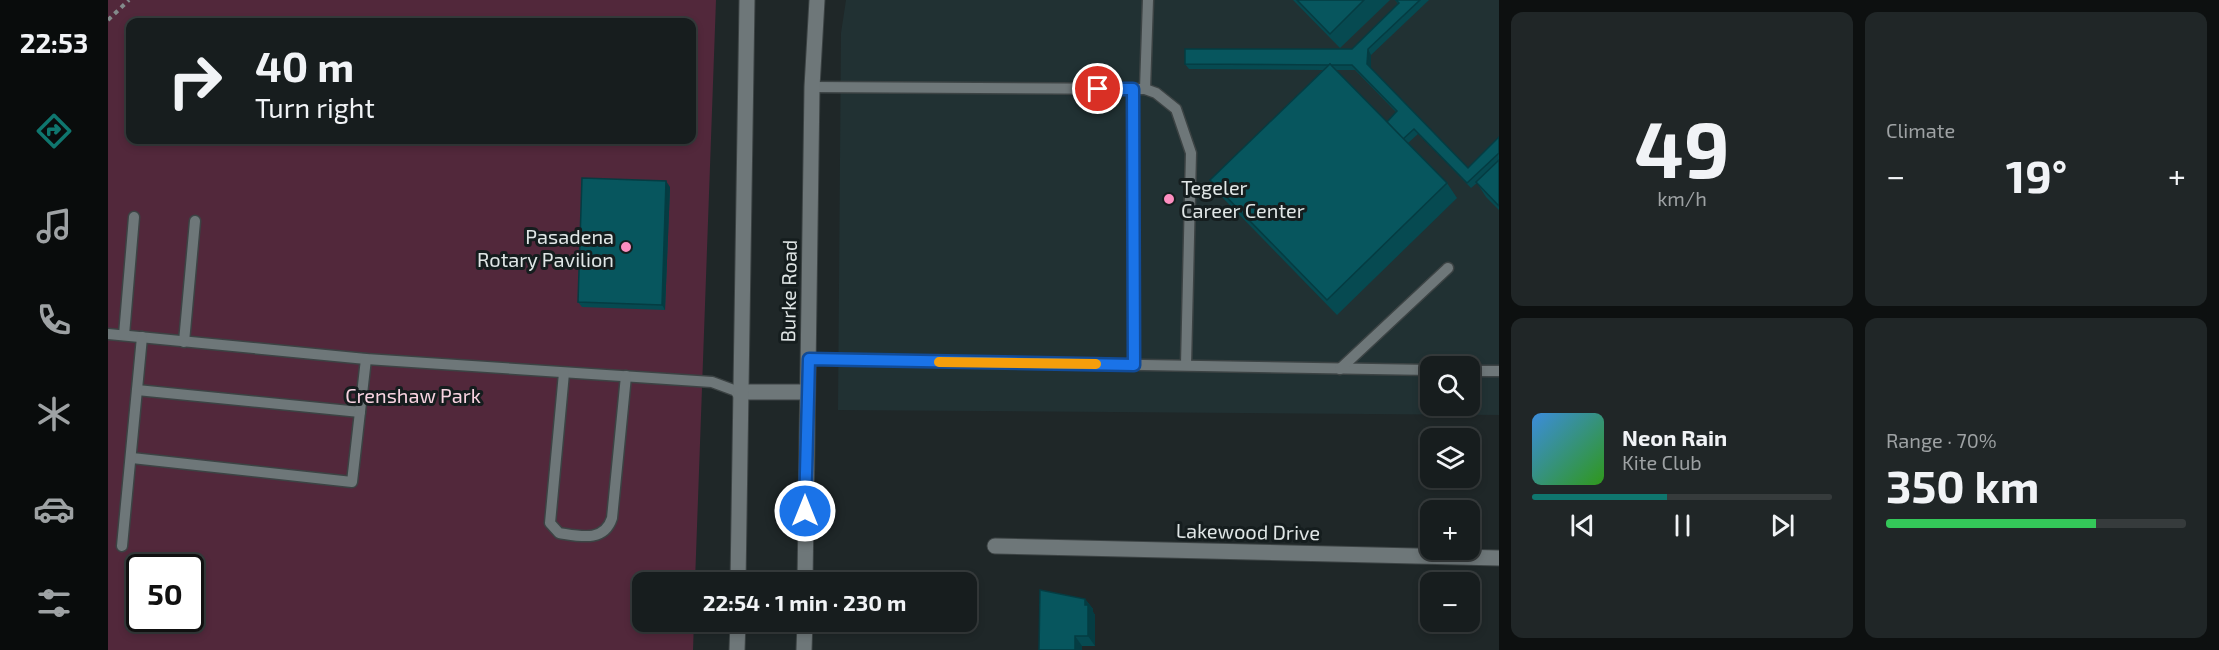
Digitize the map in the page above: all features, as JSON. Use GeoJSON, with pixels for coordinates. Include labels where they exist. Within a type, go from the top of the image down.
{"type":"FeatureCollection","features":[{"type":"Feature","properties":{"kind":"main road"},"geometry":{"type":"LineString","coordinates":[[738,572],[739,392],[747,0]]}},
{"type":"Feature","properties":{"kind":"main road","name":"Burke Road"},"geometry":{"type":"LineString","coordinates":[[805,572],[812,87],[817,0]]}},
{"type":"Feature","properties":{"kind":"main road"},"geometry":{"type":"LineString","coordinates":[[739,392],[806,392]]}},
{"type":"Feature","properties":{"kind":"main road","name":"Lakewood Drive"},"geometry":{"type":"LineString","coordinates":[[995,546],[1499,558]]}},
{"type":"Feature","properties":{"kind":"main road"},"geometry":{"type":"LineString","coordinates":[[737,650],[738,632]]}},
{"type":"Feature","properties":{"kind":"main road"},"geometry":{"type":"LineString","coordinates":[[804,650],[805,632]]}},
{"type":"Feature","properties":{"kind":"lane"},"geometry":{"type":"LineString","coordinates":[[1145,89],[1148,0]]}},
{"type":"Feature","properties":{"kind":"lane"},"geometry":{"type":"LineString","coordinates":[[812,87],[1145,89],[1156,93],[1176,109],[1191,153],[1186,365]]}},
{"type":"Feature","properties":{"kind":"lane"},"geometry":{"type":"LineString","coordinates":[[1133,89],[1134,365]]}},
{"type":"Feature","properties":{"kind":"lane"},"geometry":{"type":"LineString","coordinates":[[124,335],[134,217]]}},
{"type":"Feature","properties":{"kind":"lane"},"geometry":{"type":"LineString","coordinates":[[184,342],[195,221]]}},
{"type":"Feature","properties":{"kind":"lane"},"geometry":{"type":"LineString","coordinates":[[1340,369],[1448,268]]}},
{"type":"Feature","properties":{"kind":"lane"},"geometry":{"type":"LineString","coordinates":[[108,334],[366,359],[712,382],[739,392]]}},
{"type":"Feature","properties":{"kind":"lane"},"geometry":{"type":"LineString","coordinates":[[122,546],[142,337]]}},
{"type":"Feature","properties":{"kind":"lane"},"geometry":{"type":"LineString","coordinates":[[132,458],[352,482],[366,359]]}},
{"type":"Feature","properties":{"kind":"lane"},"geometry":{"type":"LineString","coordinates":[[809,359],[1420,370]]}},
{"type":"Feature","properties":{"kind":"lane"},"geometry":{"type":"LineString","coordinates":[[1480,371],[1499,371]]}},
{"type":"Feature","properties":{"kind":"lane"},"geometry":{"type":"LineString","coordinates":[[564,373],[550,523],[559,533],[583,536],[598,536],[609,528],[612,518],[626,376]]}},
{"type":"Feature","properties":{"kind":"lane"},"geometry":{"type":"LineString","coordinates":[[137,390],[360,412]]}},
{"type":"Feature","properties":{"kind":"path"},"geometry":{"type":"LineString","coordinates":[[108,20],[129,0]]}},
{"type":"Feature","properties":{"kind":"shaded area","name":"Tegeler Career Center"},"geometry":{"type":"Polygon","coordinates":[[[846,0],[1499,0],[1499,415],[1480,415],[1480,356],[1420,356],[1420,414],[838,410],[841,33],[846,0]]]}},
{"type":"Feature","properties":{"kind":"green space","name":"Crenshaw Park"},"geometry":{"type":"Polygon","coordinates":[[[108,0],[716,0],[695,572],[632,572],[632,632],[694,632],[693,650],[108,650],[108,0]]]}},
{"type":"Feature","properties":{"kind":"building"},"geometry":{"type":"Polygon","coordinates":[[[1297,0],[1364,0],[1330,34],[1297,0]]]}},
{"type":"Feature","properties":{"kind":"building"},"geometry":{"type":"Polygon","coordinates":[[[1396,0],[1420,0],[1368,49],[1367,64],[1468,168],[1499,137],[1499,153],[1467,183],[1414,129],[1403,139],[1387,122],[1397,111],[1352,65],[1185,64],[1185,49],[1352,49],[1399,3],[1396,0]]]}},
{"type":"Feature","properties":{"kind":"building"},"geometry":{"type":"Polygon","coordinates":[[[1330,64],[1447,183],[1327,300],[1210,180],[1330,64]]]}},
{"type":"Feature","properties":{"kind":"building"},"geometry":{"type":"Polygon","coordinates":[[[1499,160],[1499,206],[1476,182],[1499,160]]]}},
{"type":"Feature","properties":{"kind":"building","name":"Pasadena Rotary Pavilion"},"geometry":{"type":"Polygon","coordinates":[[[582,178],[666,181],[662,305],[578,302],[582,178]]]}},
{"type":"Feature","properties":{"kind":"building"},"geometry":{"type":"Polygon","coordinates":[[[1040,590],[1085,599],[1085,605],[1088,605],[1088,636],[1075,636],[1075,650],[1039,650],[1040,590]]]}},
{"type":"Feature","properties":{"kind":"slow traffic"},"geometry":{"type":"LineString","coordinates":[[939,362],[1096,364]]}},
{"type":"Feature","properties":{"kind":"place","name":"Tegeler Career Center"},"geometry":{"type":"Point","coordinates":[1169,199]}},
{"type":"Feature","properties":{"kind":"place","name":"Pasadena Rotary Pavilion"},"geometry":{"type":"Point","coordinates":[626,247]}},
{"type":"Feature","properties":{"kind":"route"},"geometry":{"type":"LineString","coordinates":[[805,511],[806,392],[809,359],[1134,365],[1133,89],[1098,89]]}}]}
